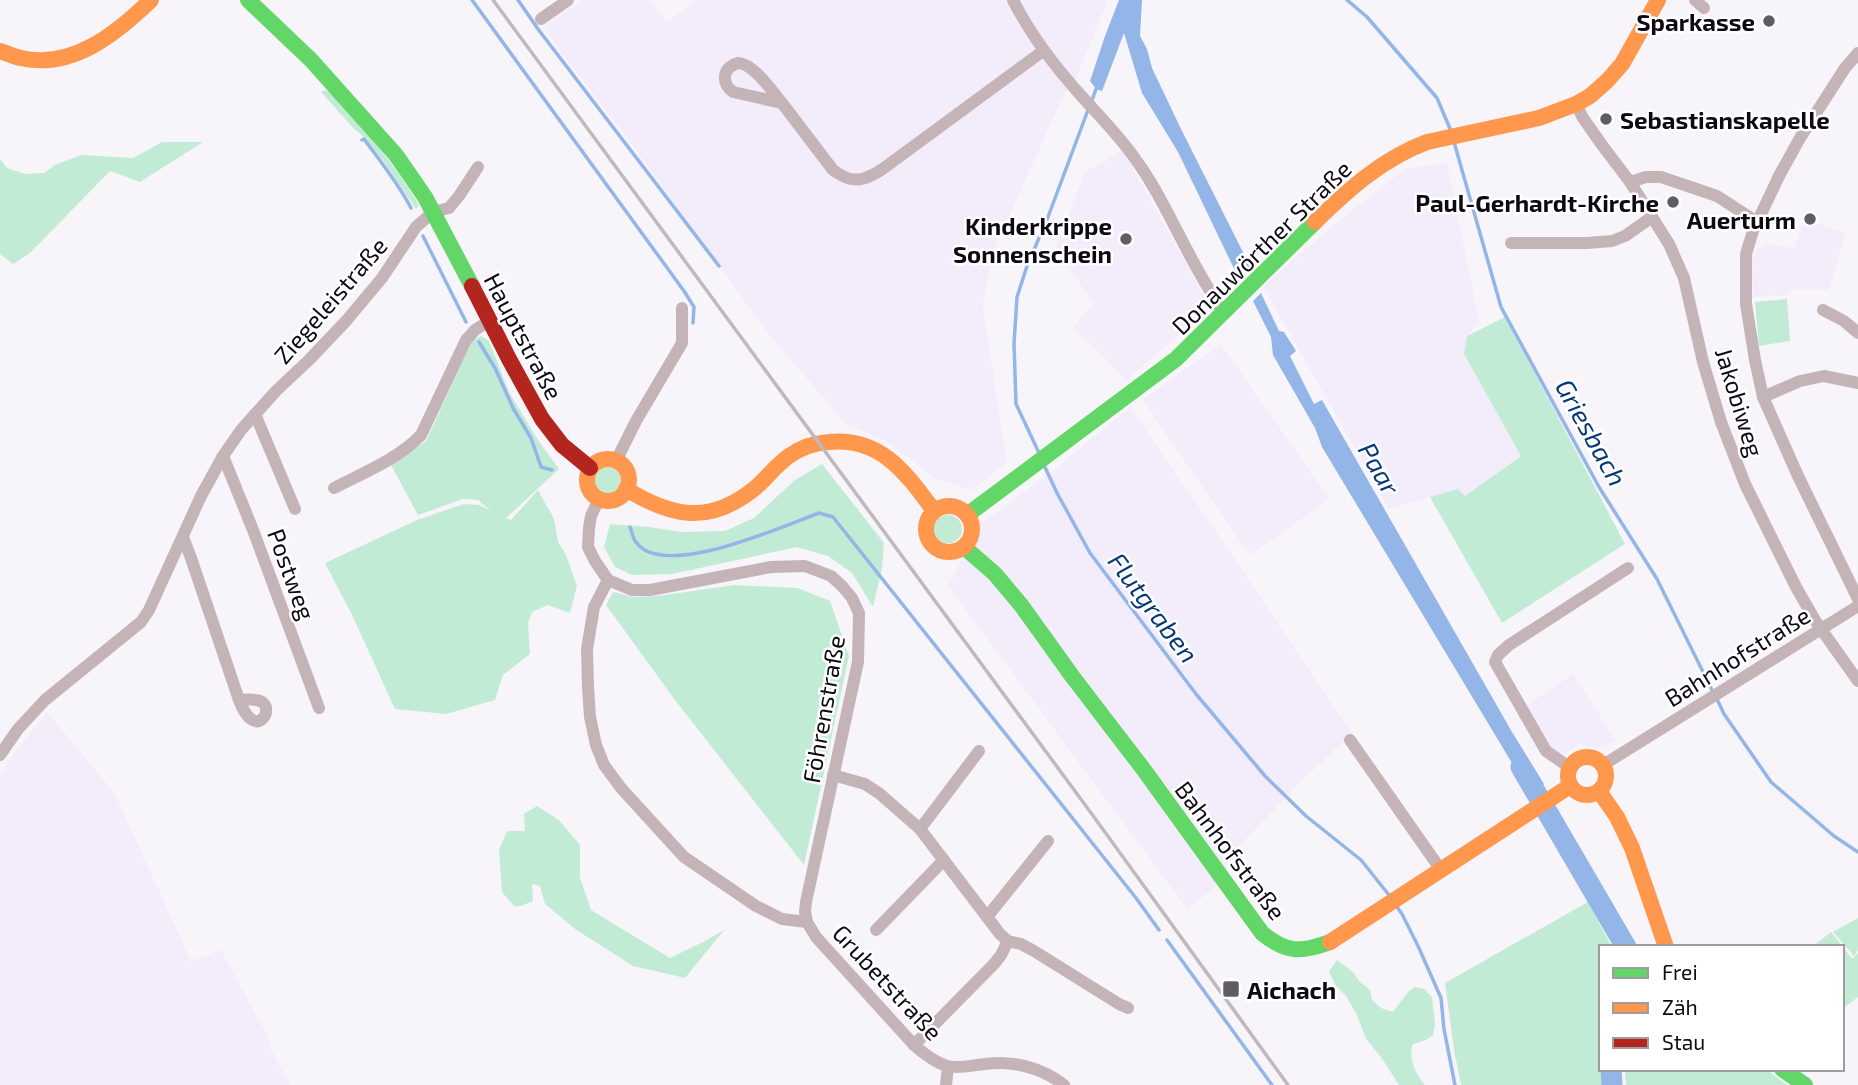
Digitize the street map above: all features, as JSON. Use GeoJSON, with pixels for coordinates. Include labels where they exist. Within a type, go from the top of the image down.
{"type":"FeatureCollection","features":[{"type":"Feature","properties":{"kind":"main road"},"geometry":{"type":"LineString","coordinates":[[0,51],[29,61],[66,57],[97,45],[114,34],[151,0]]}},
{"type":"Feature","properties":{"kind":"main road","name":"Hauptstraße"},"geometry":{"type":"LineString","coordinates":[[248,0],[294,44],[378,133],[411,175],[544,424],[567,451],[590,468]]}},
{"type":"Feature","properties":{"kind":"main road","name":"Donauwörther Straße"},"geometry":{"type":"LineString","coordinates":[[967,515],[1176,359],[1354,186],[1384,164],[1427,142],[1539,118],[1576,104],[1598,89],[1622,64],[1658,0]]}},
{"type":"Feature","properties":{"kind":"main road"},"geometry":{"type":"LineString","coordinates":[[626,489],[643,500],[671,511],[690,514],[715,511],[740,500],[791,455],[806,447],[828,441],[847,441],[870,446],[885,454],[934,511]]}},
{"type":"Feature","properties":{"kind":"main road"},"geometry":{"type":"LineString","coordinates":[[601,460],[616,461],[626,470],[626,489],[616,499],[599,499],[588,488],[587,475],[590,468],[601,460]]}},
{"type":"Feature","properties":{"kind":"main road"},"geometry":{"type":"LineString","coordinates":[[944,506],[952,506],[967,515],[972,526],[964,547],[950,553],[942,552],[929,542],[925,527],[934,511],[944,506]]}},
{"type":"Feature","properties":{"kind":"main road","name":"Bahnhofstraße"},"geometry":{"type":"LineString","coordinates":[[964,547],[995,574],[1021,605],[1262,933],[1284,948],[1294,951],[1314,949],[1331,941],[1570,786]]}},
{"type":"Feature","properties":{"kind":"main road"},"geometry":{"type":"LineString","coordinates":[[1592,757],[1603,765],[1606,776],[1599,791],[1583,795],[1570,786],[1567,773],[1569,767],[1579,758],[1592,757]]}},
{"type":"Feature","properties":{"kind":"main road"},"geometry":{"type":"LineString","coordinates":[[1599,791],[1617,817],[1632,848],[1665,945]]}},
{"type":"Feature","properties":{"kind":"main road"},"geometry":{"type":"LineString","coordinates":[[1785,1071],[1804,1085]]}},
{"type":"Feature","properties":{"kind":"street"},"geometry":{"type":"LineString","coordinates":[[541,19],[569,0]]}},
{"type":"Feature","properties":{"kind":"street"},"geometry":{"type":"LineString","coordinates":[[1013,0],[1043,51],[1124,142],[1151,182],[1223,313]]}},
{"type":"Feature","properties":{"kind":"street"},"geometry":{"type":"LineString","coordinates":[[782,103],[833,170],[853,180],[862,179],[884,168],[1043,51]]}},
{"type":"Feature","properties":{"kind":"street"},"geometry":{"type":"LineString","coordinates":[[1858,53],[1845,68],[1792,152],[1757,222],[1746,254],[1746,290],[1763,397],[1858,599]]}},
{"type":"Feature","properties":{"kind":"street","name":"Jakobiweg"},"geometry":{"type":"LineString","coordinates":[[1576,104],[1669,244],[1684,278],[1703,362],[1739,471],[1796,587],[1821,630],[1858,681]]}},
{"type":"Feature","properties":{"kind":"street"},"geometry":{"type":"LineString","coordinates":[[433,212],[449,208],[478,167]]}},
{"type":"Feature","properties":{"kind":"street"},"geometry":{"type":"LineString","coordinates":[[1630,182],[1646,177],[1661,177],[1717,196],[1757,222]]}},
{"type":"Feature","properties":{"kind":"street","name":"Ziegeleistraße"},"geometry":{"type":"LineString","coordinates":[[0,755],[18,729],[45,700],[141,622],[201,496],[244,425],[338,330],[382,278],[416,227],[433,212]]}},
{"type":"Feature","properties":{"kind":"street"},"geometry":{"type":"LineString","coordinates":[[1511,243],[1612,241],[1625,236],[1653,217]]}},
{"type":"Feature","properties":{"kind":"street"},"geometry":{"type":"LineString","coordinates":[[616,461],[682,343],[682,307]]}},
{"type":"Feature","properties":{"kind":"street"},"geometry":{"type":"LineString","coordinates":[[1822,310],[1844,321],[1858,333]]}},
{"type":"Feature","properties":{"kind":"street"},"geometry":{"type":"LineString","coordinates":[[334,488],[382,463],[416,441],[466,341],[475,330],[489,321]]}},
{"type":"Feature","properties":{"kind":"street"},"geometry":{"type":"LineString","coordinates":[[1763,397],[1800,380],[1820,377],[1858,383]]}},
{"type":"Feature","properties":{"kind":"street"},"geometry":{"type":"LineString","coordinates":[[255,414],[295,509]]}},
{"type":"Feature","properties":{"kind":"street","name":"Postweg"},"geometry":{"type":"LineString","coordinates":[[223,456],[319,708]]}},
{"type":"Feature","properties":{"kind":"street"},"geometry":{"type":"LineString","coordinates":[[599,499],[591,516],[588,547],[608,580],[594,607],[587,649],[590,717],[604,765],[621,788],[684,857],[756,906],[782,919],[807,922]]}},
{"type":"Feature","properties":{"kind":"street"},"geometry":{"type":"LineString","coordinates":[[183,537],[239,700]]}},
{"type":"Feature","properties":{"kind":"street","name":"Föhrenstraße"},"geometry":{"type":"LineString","coordinates":[[608,580],[632,590],[650,590],[771,566],[805,566],[831,576],[852,598],[859,613],[858,662],[806,902],[807,922]]}},
{"type":"Feature","properties":{"kind":"street"},"geometry":{"type":"LineString","coordinates":[[1569,767],[1546,751],[1494,662],[1509,645],[1628,568]]}},
{"type":"Feature","properties":{"kind":"street","name":"Bahnhofstraße"},"geometry":{"type":"LineString","coordinates":[[1603,765],[1858,606]]}},
{"type":"Feature","properties":{"kind":"street"},"geometry":{"type":"LineString","coordinates":[[1350,740],[1441,870]]}},
{"type":"Feature","properties":{"kind":"street"},"geometry":{"type":"LineString","coordinates":[[920,829],[979,751]]}},
{"type":"Feature","properties":{"kind":"street"},"geometry":{"type":"LineString","coordinates":[[833,775],[865,784],[920,829],[1008,941],[1034,951],[1128,1008]]}},
{"type":"Feature","properties":{"kind":"street"},"geometry":{"type":"LineString","coordinates":[[987,917],[1048,841]]}},
{"type":"Feature","properties":{"kind":"street"},"geometry":{"type":"LineString","coordinates":[[876,930],[944,860]]}},
{"type":"Feature","properties":{"kind":"street","name":"Grubetstraße"},"geometry":{"type":"LineString","coordinates":[[807,922],[816,937],[928,1057],[948,1067],[1000,1062],[1019,1064],[1037,1070],[1064,1085]]}},
{"type":"Feature","properties":{"kind":"street"},"geometry":{"type":"LineString","coordinates":[[914,1045],[994,964],[1008,941]]}},
{"type":"Feature","properties":{"kind":"street"},"geometry":{"type":"LineString","coordinates":[[946,1085],[948,1067]]}},
{"type":"Feature","properties":{"kind":"shaded area"},"geometry":{"type":"Polygon","coordinates":[[[583,0],[650,0],[667,22],[696,0],[1108,0],[1078,74],[1062,98],[992,255],[983,306],[1007,463],[972,490],[933,478],[886,441],[846,424],[769,335],[630,142],[543,28],[583,0]]]}},
{"type":"Feature","properties":{"kind":"shaded area"},"geometry":{"type":"Polygon","coordinates":[[[1123,150],[1207,301],[1199,318],[1126,380],[1073,328],[1093,303],[1056,248],[1085,172],[1123,150]]]}},
{"type":"Feature","properties":{"kind":"shaded area"},"geometry":{"type":"Polygon","coordinates":[[[1447,163],[1479,322],[1467,336],[1464,354],[1521,456],[1465,496],[1458,489],[1389,509],[1263,286],[1406,168],[1447,163]]]}},
{"type":"Feature","properties":{"kind":"shaded area"},"geometry":{"type":"Polygon","coordinates":[[[1804,219],[1846,233],[1829,291],[1790,290],[1788,295],[1753,297],[1754,251],[1767,244],[1794,248],[1804,219]]]}},
{"type":"Feature","properties":{"kind":"shaded area"},"geometry":{"type":"Polygon","coordinates":[[[1221,344],[1330,499],[1250,555],[1142,400],[1221,344]]]}},
{"type":"Feature","properties":{"kind":"shaded area"},"geometry":{"type":"Polygon","coordinates":[[[1130,407],[1352,733],[1239,846],[1217,886],[1187,909],[948,586],[979,525],[1054,470],[1130,407]]]}},
{"type":"Feature","properties":{"kind":"shaded area"},"geometry":{"type":"Polygon","coordinates":[[[1573,674],[1616,741],[1597,748],[1579,744],[1563,756],[1549,748],[1524,707],[1573,674]]]}},
{"type":"Feature","properties":{"kind":"shaded area"},"geometry":{"type":"Polygon","coordinates":[[[47,712],[114,792],[191,961],[221,950],[267,1035],[290,1085],[0,1085],[0,777],[14,753],[47,712]]]}},
{"type":"Feature","properties":{"kind":"green space"},"geometry":{"type":"Polygon","coordinates":[[[321,92],[330,92],[389,160],[419,205],[416,209],[363,136],[321,92]]]}},
{"type":"Feature","properties":{"kind":"green space"},"geometry":{"type":"Polygon","coordinates":[[[162,142],[203,142],[140,182],[110,171],[30,253],[13,264],[0,254],[0,159],[7,168],[25,174],[44,173],[55,165],[81,155],[133,158],[162,142]]]}},
{"type":"Feature","properties":{"kind":"green space"},"geometry":{"type":"Polygon","coordinates":[[[1787,299],[1790,341],[1759,346],[1755,302],[1787,299]]]}},
{"type":"Feature","properties":{"kind":"green space"},"geometry":{"type":"Polygon","coordinates":[[[1505,317],[1625,544],[1502,623],[1430,497],[1458,489],[1465,496],[1521,456],[1464,354],[1467,336],[1505,317]]]}},
{"type":"Feature","properties":{"kind":"green space"},"geometry":{"type":"Polygon","coordinates":[[[481,336],[489,341],[509,392],[559,469],[506,518],[511,520],[538,490],[554,519],[558,542],[566,555],[577,586],[570,613],[548,605],[532,612],[528,623],[530,654],[503,675],[495,700],[446,714],[395,709],[325,563],[417,520],[464,504],[479,505],[491,511],[478,500],[463,499],[418,515],[391,465],[426,441],[472,341],[481,336]]]}},
{"type":"Feature","properties":{"kind":"green space"},"geometry":{"type":"Polygon","coordinates":[[[822,464],[884,543],[882,568],[873,607],[852,573],[828,556],[797,547],[672,574],[632,575],[615,567],[604,547],[610,524],[681,532],[725,531],[754,518],[795,480],[822,464]]]}},
{"type":"Feature","properties":{"kind":"green space"},"geometry":{"type":"Polygon","coordinates":[[[608,465],[619,469],[623,480],[619,491],[608,495],[597,491],[593,480],[597,469],[608,465]]]}},
{"type":"Feature","properties":{"kind":"green space"},"geometry":{"type":"Polygon","coordinates":[[[948,515],[958,519],[962,529],[958,539],[948,543],[938,539],[934,529],[938,519],[948,515]]]}},
{"type":"Feature","properties":{"kind":"green space"},"geometry":{"type":"Polygon","coordinates":[[[735,585],[798,588],[830,601],[849,656],[804,865],[675,700],[606,605],[613,592],[633,597],[657,596],[735,585]]]}},
{"type":"Feature","properties":{"kind":"green space"},"geometry":{"type":"Polygon","coordinates":[[[537,806],[559,820],[580,845],[580,878],[591,910],[670,958],[724,930],[685,978],[633,966],[575,929],[545,904],[540,886],[532,884],[533,901],[514,906],[502,892],[499,850],[507,831],[525,831],[524,814],[537,806]]]}},
{"type":"Feature","properties":{"kind":"green space"},"geometry":{"type":"Polygon","coordinates":[[[1588,902],[1611,945],[1599,945],[1599,1071],[1602,1071],[1602,1085],[1461,1085],[1445,983],[1588,902]]]}},
{"type":"Feature","properties":{"kind":"green space"},"geometry":{"type":"Polygon","coordinates":[[[1858,918],[1858,950],[1854,956],[1833,932],[1858,918]]]}},
{"type":"Feature","properties":{"kind":"green space"},"geometry":{"type":"Polygon","coordinates":[[[1831,932],[1841,945],[1815,945],[1831,932]]]}},
{"type":"Feature","properties":{"kind":"green space"},"geometry":{"type":"Polygon","coordinates":[[[1844,949],[1852,959],[1858,953],[1858,997],[1844,1008],[1844,949]]]}},
{"type":"Feature","properties":{"kind":"green space"},"geometry":{"type":"Polygon","coordinates":[[[1337,960],[1370,990],[1372,1000],[1381,1008],[1393,1012],[1415,987],[1424,989],[1432,997],[1435,1024],[1433,1035],[1413,1044],[1412,1050],[1414,1066],[1425,1085],[1399,1085],[1366,1039],[1356,1013],[1329,972],[1337,960]]]}},
{"type":"Feature","properties":{"kind":"green space"},"geometry":{"type":"Polygon","coordinates":[[[1625,1071],[1769,1071],[1787,1085],[1626,1085],[1625,1071]]]}},
{"type":"Feature","properties":{"kind":"water"},"geometry":{"type":"Polygon","coordinates":[[[1119,0],[1142,0],[1140,36],[1152,68],[1251,268],[1239,279],[1178,152],[1142,93],[1124,33],[1102,91],[1096,89],[1090,81],[1119,0]]]}},
{"type":"Feature","properties":{"kind":"water"},"geometry":{"type":"Polygon","coordinates":[[[1261,293],[1279,331],[1284,332],[1296,351],[1290,356],[1314,404],[1322,400],[1544,784],[1530,793],[1322,447],[1315,428],[1273,355],[1271,337],[1253,301],[1261,293]]]}},
{"type":"Feature","properties":{"kind":"waterway"},"geometry":{"type":"LineString","coordinates":[[472,0],[684,291],[694,307],[693,323]]}},
{"type":"Feature","properties":{"kind":"waterway"},"geometry":{"type":"LineString","coordinates":[[518,0],[719,266]]}},
{"type":"Feature","properties":{"kind":"waterway","name":"Griesbach"},"geometry":{"type":"LineString","coordinates":[[1347,0],[1367,17],[1437,98],[1451,131]]}},
{"type":"Feature","properties":{"kind":"waterway","name":"Flutgraben"},"geometry":{"type":"LineString","coordinates":[[1091,103],[1096,89]]}},
{"type":"Feature","properties":{"kind":"waterway","name":"Flutgraben"},"geometry":{"type":"LineString","coordinates":[[1040,455],[1016,404],[1014,344],[1017,297],[1088,110]]}},
{"type":"Feature","properties":{"kind":"waterway"},"geometry":{"type":"LineString","coordinates":[[362,140],[364,139],[389,172],[411,208]]}},
{"type":"Feature","properties":{"kind":"waterway","name":"Griesbach"},"geometry":{"type":"LineString","coordinates":[[1454,142],[1501,307],[1599,487],[1657,579],[1713,692]]}},
{"type":"Feature","properties":{"kind":"waterway"},"geometry":{"type":"LineString","coordinates":[[423,236],[466,322]]}},
{"type":"Feature","properties":{"kind":"waterway"},"geometry":{"type":"LineString","coordinates":[[479,342],[531,438],[541,467],[552,470]]}},
{"type":"Feature","properties":{"kind":"waterway","name":"Flutgraben"},"geometry":{"type":"LineString","coordinates":[[1044,465],[1090,553],[1196,694],[1265,776],[1306,816],[1361,860],[1389,895]]}},
{"type":"Feature","properties":{"kind":"waterway"},"geometry":{"type":"LineString","coordinates":[[630,527],[635,541],[650,552],[671,556],[725,547],[819,513],[833,517],[1159,930]]}},
{"type":"Feature","properties":{"kind":"waterway","name":"Griesbach"},"geometry":{"type":"LineString","coordinates":[[1717,699],[1724,714],[1771,782],[1834,836],[1858,852]]}},
{"type":"Feature","properties":{"kind":"waterway","name":"Paar"},"geometry":{"type":"LineString","coordinates":[[1521,767],[1625,945]]}},
{"type":"Feature","properties":{"kind":"waterway","name":"Flutgraben"},"geometry":{"type":"LineString","coordinates":[[1395,904],[1418,946],[1441,998],[1455,1085]]}},
{"type":"Feature","properties":{"kind":"waterway"},"geometry":{"type":"LineString","coordinates":[[1167,940],[1272,1085]]}},
{"type":"Feature","properties":{"kind":"waterway","name":"Paar"},"geometry":{"type":"LineString","coordinates":[[1611,1071],[1612,1085]]}},
{"type":"Feature","properties":{"kind":"railway"},"geometry":{"type":"LineString","coordinates":[[493,0],[1288,1085]]}},
{"type":"Feature","properties":{"kind":"traffic: fast"},"geometry":{"type":"LineString","coordinates":[[248,0],[311,60],[396,155],[425,197],[472,286]]}},
{"type":"Feature","properties":{"kind":"traffic: fast"},"geometry":{"type":"LineString","coordinates":[[967,515],[1176,359],[1315,222]]}},
{"type":"Feature","properties":{"kind":"traffic: fast"},"geometry":{"type":"LineString","coordinates":[[964,547],[995,574],[1021,605],[1262,933],[1286,948],[1311,948],[1330,942]]}},
{"type":"Feature","properties":{"kind":"traffic: fast"},"geometry":{"type":"LineString","coordinates":[[1785,1071],[1805,1085]]}},
{"type":"Feature","properties":{"kind":"traffic: slow"},"geometry":{"type":"LineString","coordinates":[[0,51],[40,60],[76,54],[124,25],[151,0]]}},
{"type":"Feature","properties":{"kind":"traffic: slow"},"geometry":{"type":"LineString","coordinates":[[1315,222],[1367,176],[1411,149],[1427,142],[1539,118],[1590,96],[1622,64],[1658,0]]}},
{"type":"Feature","properties":{"kind":"traffic: slow"},"geometry":{"type":"LineString","coordinates":[[626,489],[643,499],[675,511],[706,512],[737,500],[754,489],[784,460],[808,446],[847,442],[863,445],[890,460],[913,483],[934,511]]}},
{"type":"Feature","properties":{"kind":"traffic: slow"},"geometry":{"type":"LineString","coordinates":[[608,459],[623,465],[629,480],[623,495],[608,501],[593,495],[587,480],[593,465],[608,459]]}},
{"type":"Feature","properties":{"kind":"traffic: slow"},"geometry":{"type":"LineString","coordinates":[[949,506],[958,507],[965,513],[971,520],[972,529],[971,538],[965,545],[958,551],[949,552],[940,551],[933,545],[927,538],[926,529],[927,520],[933,513],[940,507],[949,506]]}},
{"type":"Feature","properties":{"kind":"traffic: slow"},"geometry":{"type":"LineString","coordinates":[[1587,757],[1601,762],[1606,776],[1601,790],[1587,795],[1573,790],[1568,776],[1573,762],[1587,757]]}},
{"type":"Feature","properties":{"kind":"traffic: slow"},"geometry":{"type":"LineString","coordinates":[[1330,942],[1570,786]]}},
{"type":"Feature","properties":{"kind":"traffic: slow"},"geometry":{"type":"LineString","coordinates":[[1599,791],[1617,817],[1632,848],[1665,945]]}},
{"type":"Feature","properties":{"kind":"traffic: jam"},"geometry":{"type":"LineString","coordinates":[[472,286],[542,419],[562,445],[590,468]]}},
{"type":"Feature","properties":{"kind":"place","name":"Sparkasse"},"geometry":{"type":"Point","coordinates":[1769,21]}},
{"type":"Feature","properties":{"kind":"place","name":"Sebastianskapelle"},"geometry":{"type":"Point","coordinates":[1606,119]}},
{"type":"Feature","properties":{"kind":"place","name":"Paul-Gerhardt-Kirche"},"geometry":{"type":"Point","coordinates":[1673,202]}},
{"type":"Feature","properties":{"kind":"place","name":"Auerturm"},"geometry":{"type":"Point","coordinates":[1810,219]}},
{"type":"Feature","properties":{"kind":"place","name":"Kinderkrippe Sonnenschein"},"geometry":{"type":"Point","coordinates":[1126,239]}},
{"type":"Feature","properties":{"kind":"place","name":"Aichach"},"geometry":{"type":"Point","coordinates":[1231,989]}}]}
